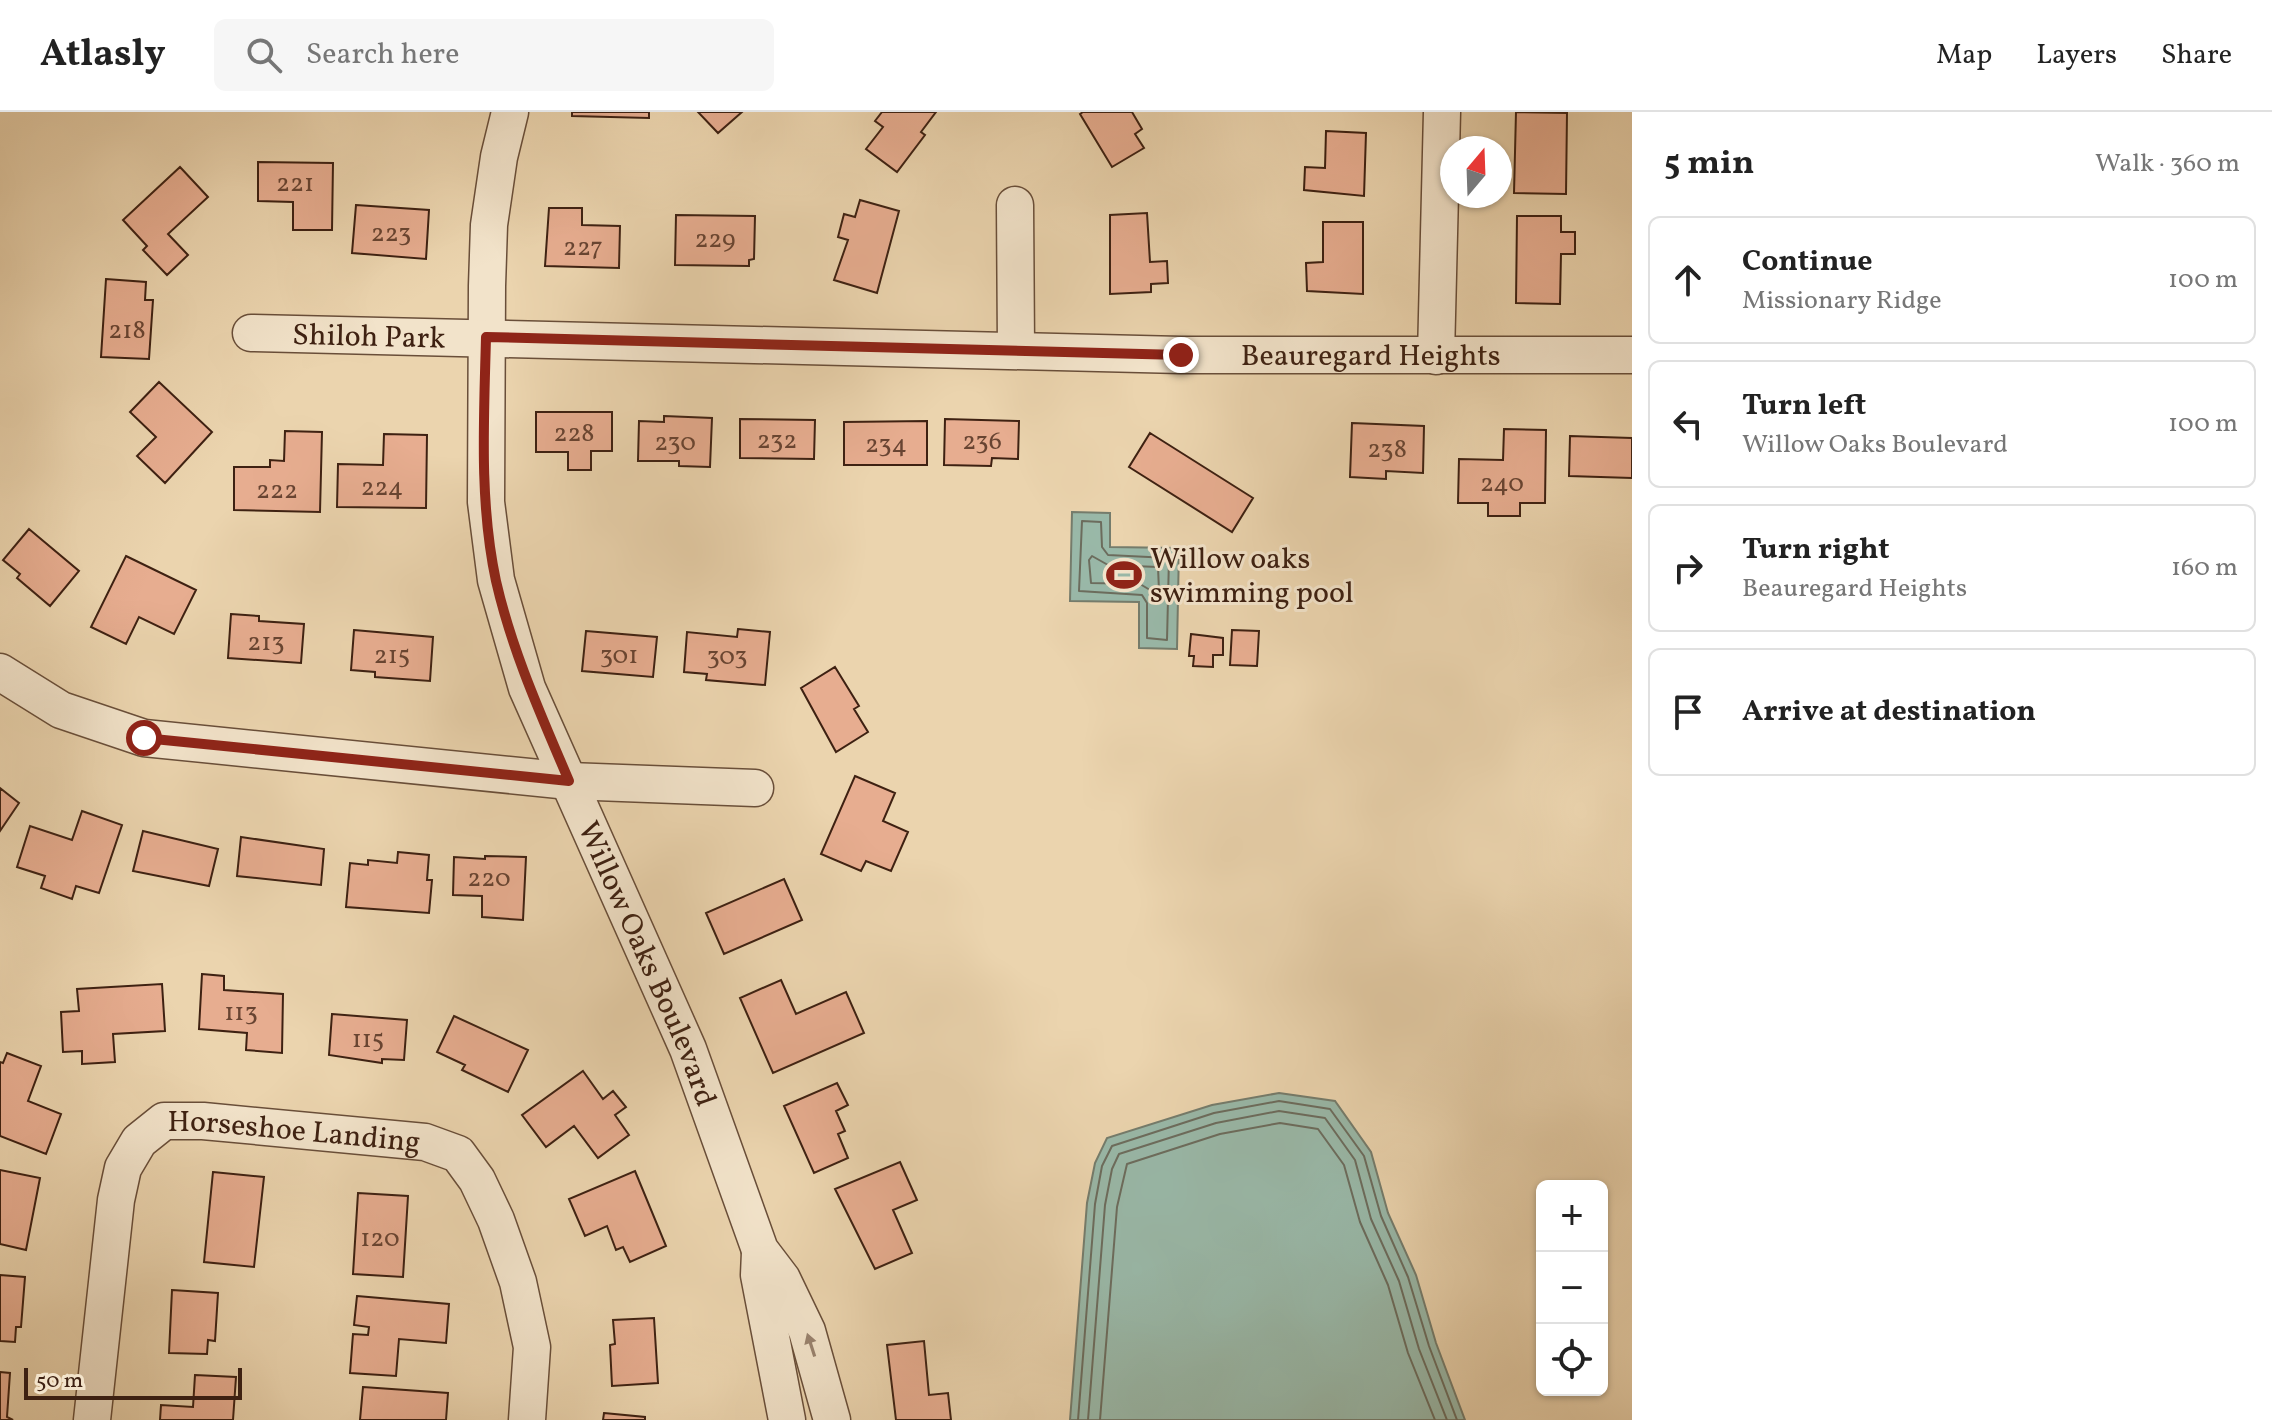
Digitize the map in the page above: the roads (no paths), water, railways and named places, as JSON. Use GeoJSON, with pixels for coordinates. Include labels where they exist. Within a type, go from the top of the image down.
{"type":"FeatureCollection","features":[{"type":"Feature","properties":{"kind":"street","name":"Willow Oaks Boulevard"},"geometry":{"type":"LineString","coordinates":[[510,112],[499,157],[489,225],[486,502],[496,580],[527,688],[688,1049],[760,1250],[782,1279],[807,1331],[832,1420]]}},
{"type":"Feature","properties":{"kind":"street"},"geometry":{"type":"LineString","coordinates":[[1436,356],[1442,112]]}},
{"type":"Feature","properties":{"kind":"street"},"geometry":{"type":"LineString","coordinates":[[1015,205],[1016,348]]}},
{"type":"Feature","properties":{"kind":"street","name":"Shiloh Park"},"geometry":{"type":"LineString","coordinates":[[251,333],[486,337]]}},
{"type":"Feature","properties":{"kind":"street","name":"Beauregard Heights"},"geometry":{"type":"LineString","coordinates":[[486,337],[1016,348],[1181,355],[1632,355]]}},
{"type":"Feature","properties":{"kind":"street"},"geometry":{"type":"LineString","coordinates":[[0,672],[61,710],[144,738],[569,781],[755,788]]}},
{"type":"Feature","properties":{"kind":"street","name":"Horseshoe Landing"},"geometry":{"type":"LineString","coordinates":[[92,1420],[104,1283],[123,1168],[139,1141],[164,1121],[425,1142],[458,1154],[477,1180],[518,1282],[532,1347],[527,1420]]}},
{"type":"Feature","properties":{"kind":"street","name":"Willow Oaks Boulevard"},"geometry":{"type":"LineString","coordinates":[[760,1250],[759,1275],[787,1420]]}},
{"type":"Feature","properties":{"kind":"water","name":"Willow oaks swimming pool"},"geometry":{"type":"Polygon","coordinates":[[[1072,512],[1110,513],[1110,547],[1179,548],[1177,649],[1139,648],[1139,602],[1070,601],[1072,512]]]}},
{"type":"Feature","properties":{"kind":"water"},"geometry":{"type":"Polygon","coordinates":[[[1279,1093],[1335,1101],[1371,1152],[1388,1213],[1416,1275],[1436,1343],[1465,1420],[1070,1420],[1087,1203],[1095,1163],[1107,1138],[1212,1105],[1279,1093]]]}},
{"type":"Feature","properties":{"kind":"place","name":"Willow oaks swimming pool"},"geometry":{"type":"Point","coordinates":[1124,575]}}]}
